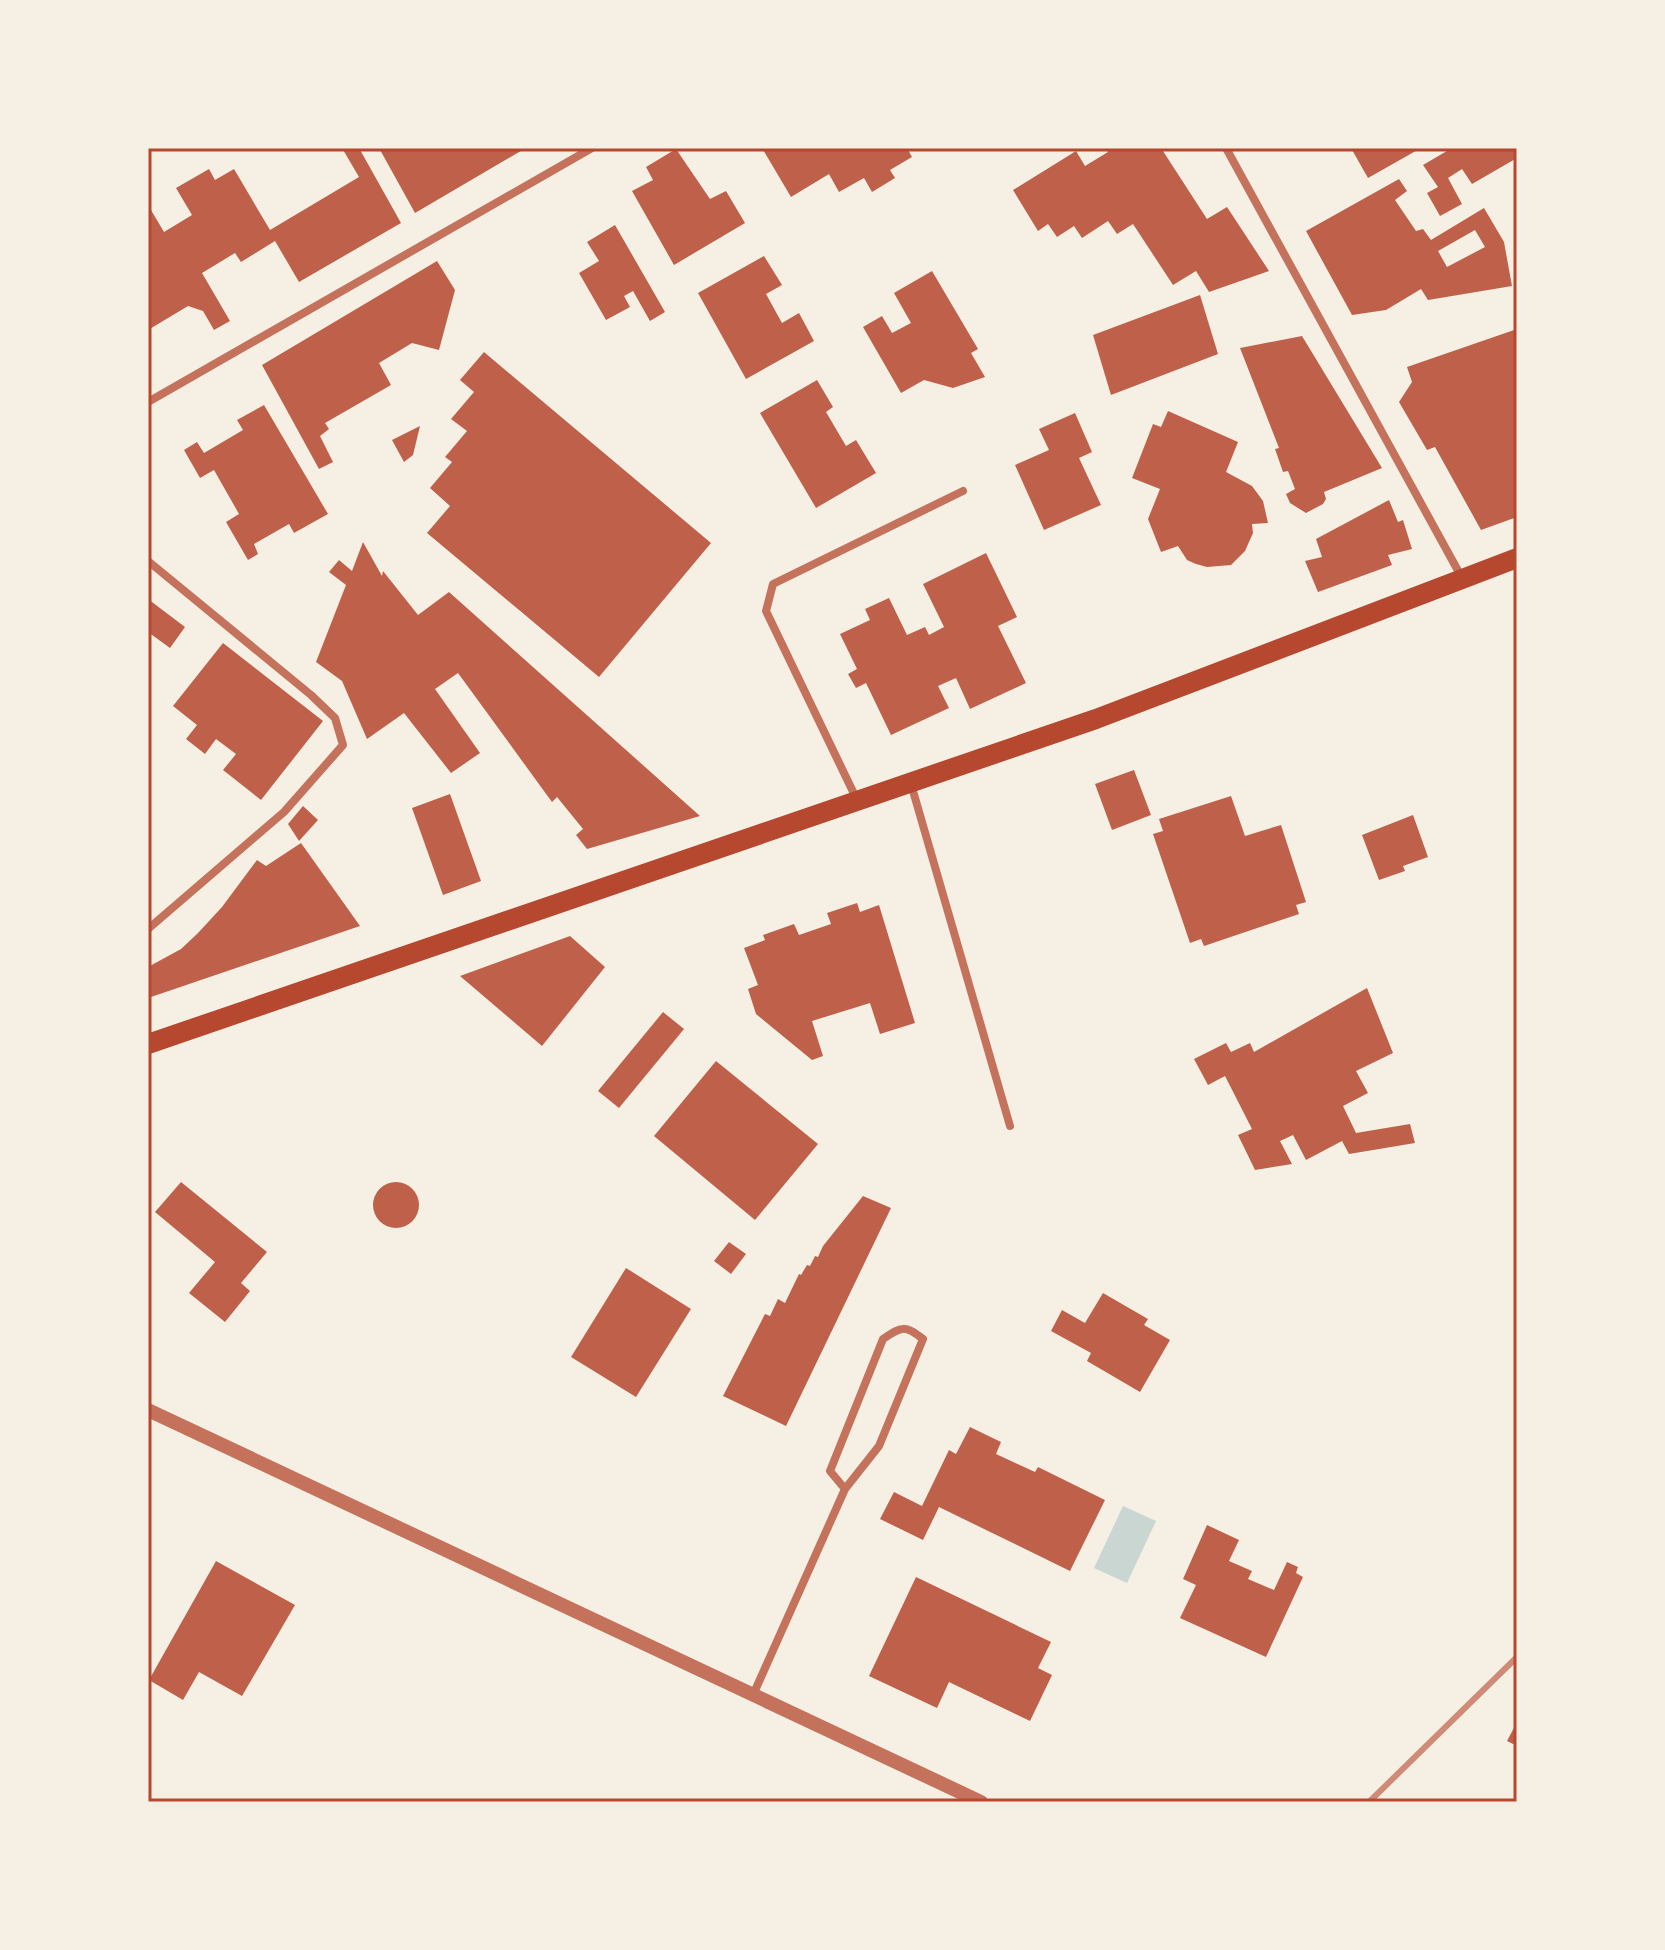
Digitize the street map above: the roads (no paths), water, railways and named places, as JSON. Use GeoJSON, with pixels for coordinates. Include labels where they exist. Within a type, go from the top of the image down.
{"type":"FeatureCollection","features":[{"type":"Feature","properties":{"kind":"main road"},"geometry":{"type":"LineString","coordinates":[[148,1044],[1096,719],[1517,558]]}},
{"type":"Feature","properties":{"kind":"street"},"geometry":{"type":"LineString","coordinates":[[148,402],[592,148]]}},
{"type":"Feature","properties":{"kind":"street"},"geometry":{"type":"LineString","coordinates":[[1226,148],[1462,579]]}},
{"type":"Feature","properties":{"kind":"street"},"geometry":{"type":"LineString","coordinates":[[858,801],[766,611],[773,584],[963,491]]}},
{"type":"Feature","properties":{"kind":"street"},"geometry":{"type":"LineString","coordinates":[[148,561],[335,718],[343,745],[284,812],[148,929]]}},
{"type":"Feature","properties":{"kind":"street"},"geometry":{"type":"LineString","coordinates":[[911,783],[1010,1126]]}},
{"type":"Feature","properties":{"kind":"street"},"geometry":{"type":"LineString","coordinates":[[753,1695],[845,1489],[879,1446],[923,1339],[910,1329],[899,1328],[883,1339],[830,1471],[845,1489]]}},
{"type":"Feature","properties":{"kind":"street"},"geometry":{"type":"LineString","coordinates":[[148,1410],[981,1802]]}},
{"type":"Feature","properties":{"kind":"railway"},"geometry":{"type":"LineString","coordinates":[[1369,1802],[1517,1657]]}}]}
